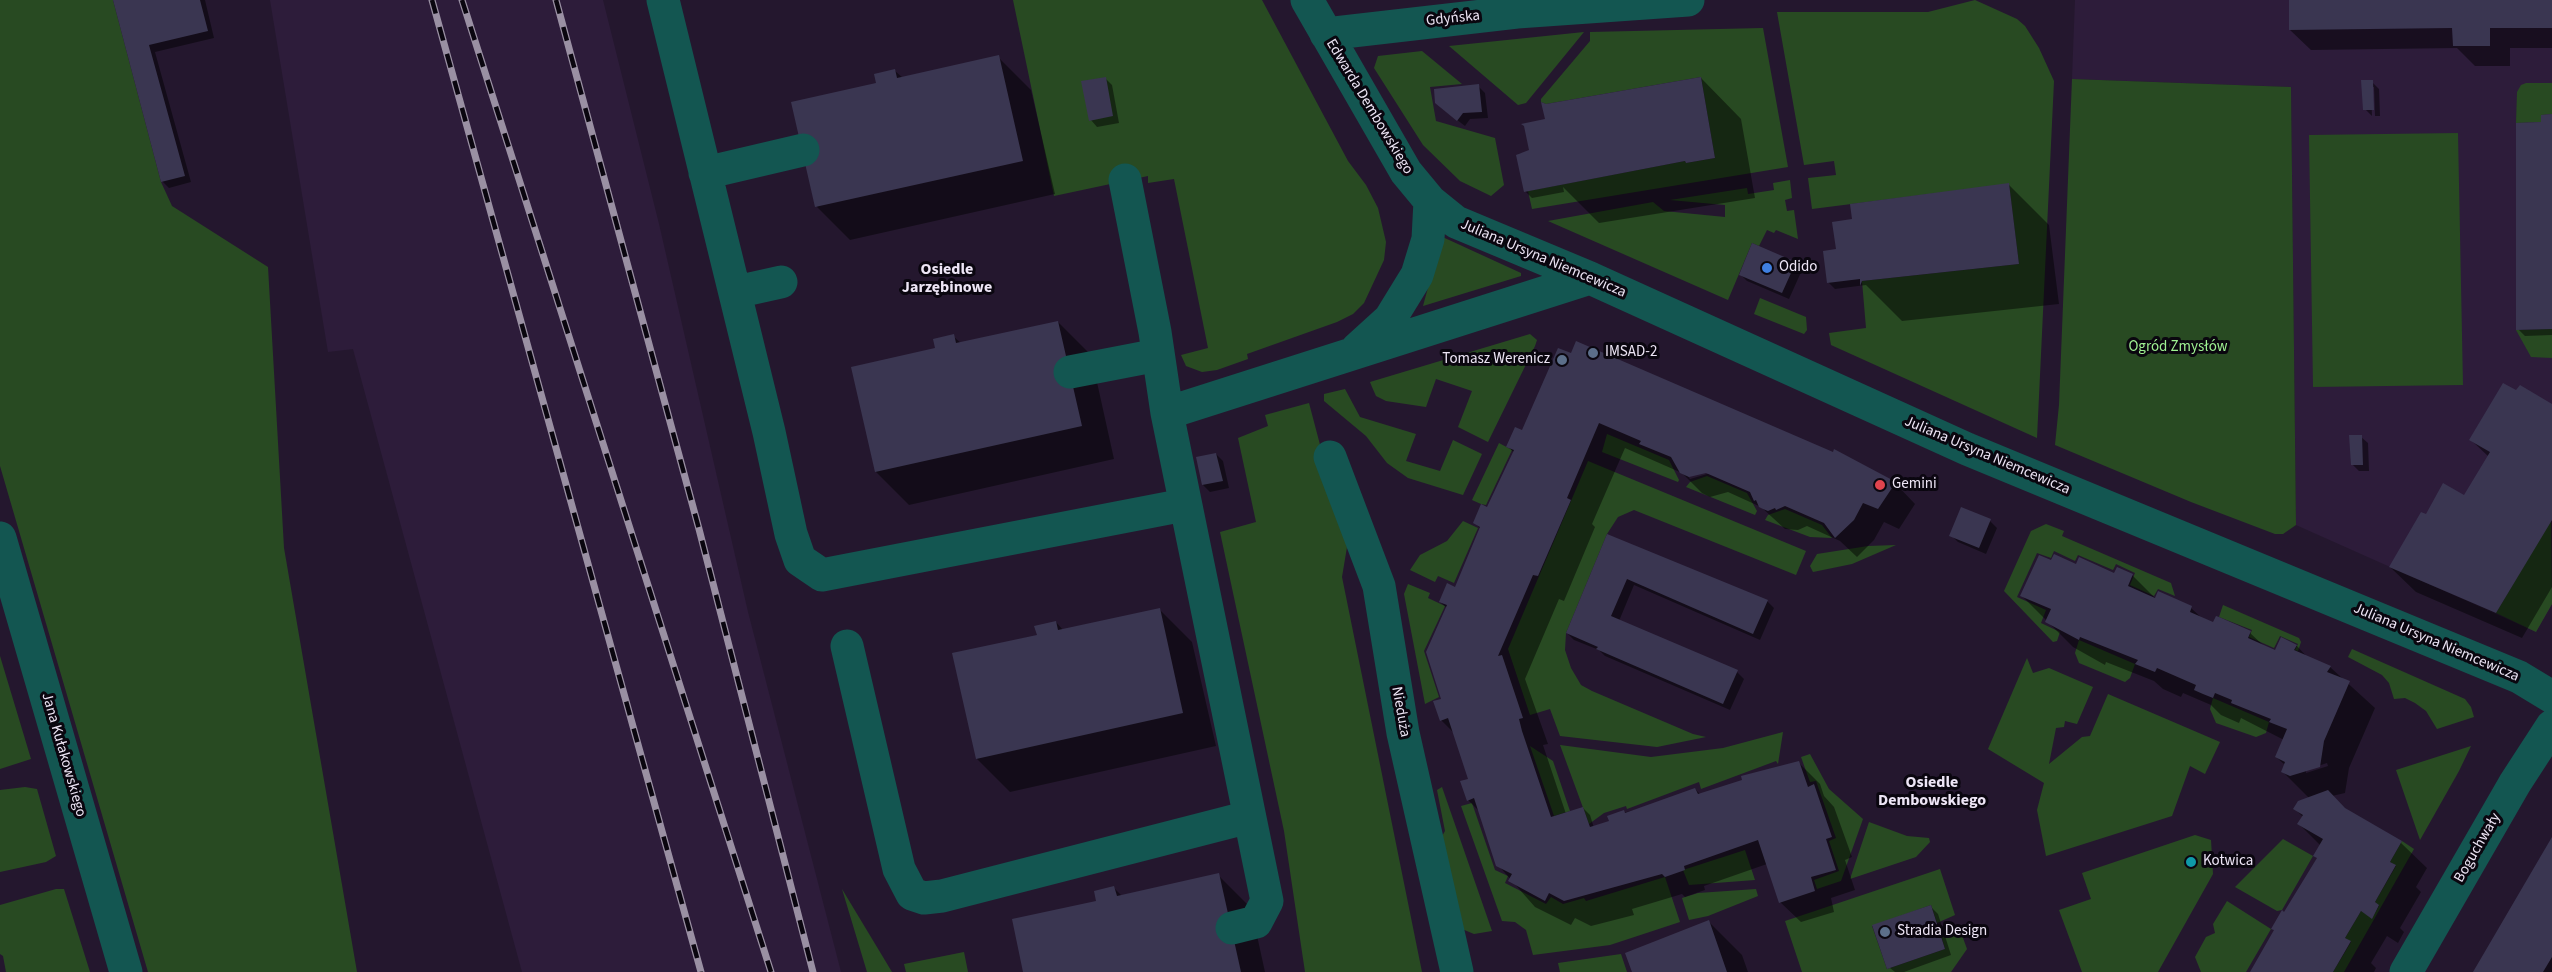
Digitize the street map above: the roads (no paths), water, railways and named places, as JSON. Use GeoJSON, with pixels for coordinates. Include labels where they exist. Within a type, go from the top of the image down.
{"type":"FeatureCollection","features":[{"type":"Feature","properties":{"kind":"street"},"geometry":{"type":"LineString","coordinates":[[663,0],[736,292],[791,534],[800,560],[822,575],[1184,505]]}},
{"type":"Feature","properties":{"kind":"street","name":"Edwarda Dembowskiego"},"geometry":{"type":"LineString","coordinates":[[1306,0],[1396,157],[1430,201]]}},
{"type":"Feature","properties":{"kind":"street","name":"Gdyńska"},"geometry":{"type":"LineString","coordinates":[[1326,34],[1517,12],[1688,0]]}},
{"type":"Feature","properties":{"kind":"street"},"geometry":{"type":"LineString","coordinates":[[705,173],[803,150]]}},
{"type":"Feature","properties":{"kind":"street"},"geometry":{"type":"LineString","coordinates":[[1125,180],[1184,505],[1267,901],[1256,922],[1232,928]]}},
{"type":"Feature","properties":{"kind":"street"},"geometry":{"type":"LineString","coordinates":[[1341,359],[1377,333],[1410,289],[1424,258],[1428,239],[1430,201]]}},
{"type":"Feature","properties":{"kind":"street","name":"Juliana Ursyna Niemcewicza"},"geometry":{"type":"LineString","coordinates":[[1430,201],[1456,222],[1590,278],[1967,449],[2508,673],[2552,697]]}},
{"type":"Feature","properties":{"kind":"street"},"geometry":{"type":"LineString","coordinates":[[1167,413],[1590,278]]}},
{"type":"Feature","properties":{"kind":"street"},"geometry":{"type":"LineString","coordinates":[[736,292],[781,282]]}},
{"type":"Feature","properties":{"kind":"street"},"geometry":{"type":"LineString","coordinates":[[1070,372],[1158,355]]}},
{"type":"Feature","properties":{"kind":"street","name":"Nieduża"},"geometry":{"type":"LineString","coordinates":[[1330,457],[1379,586],[1403,733],[1457,972]]}},
{"type":"Feature","properties":{"kind":"street","name":"Jana Kułakowskiego"},"geometry":{"type":"LineString","coordinates":[[0,538],[126,972]]}},
{"type":"Feature","properties":{"kind":"street"},"geometry":{"type":"LineString","coordinates":[[847,646],[899,869],[912,894],[924,898],[942,896],[1249,817]]}},
{"type":"Feature","properties":{"kind":"street","name":"Boguchwały"},"geometry":{"type":"LineString","coordinates":[[2406,972],[2515,783],[2552,726]]}},
{"type":"Feature","properties":{"kind":"railway"},"geometry":{"type":"LineString","coordinates":[[432,0],[701,972]]}},
{"type":"Feature","properties":{"kind":"railway"},"geometry":{"type":"LineString","coordinates":[[462,0],[771,972]]}},
{"type":"Feature","properties":{"kind":"railway"},"geometry":{"type":"LineString","coordinates":[[556,0],[699,529],[813,972]]}},
{"type":"Feature","properties":{"kind":"place","name":"Odido"},"geometry":{"type":"Point","coordinates":[1767,268]}},
{"type":"Feature","properties":{"kind":"place","name":"IMSAD-2"},"geometry":{"type":"Point","coordinates":[1593,353]}},
{"type":"Feature","properties":{"kind":"place","name":"Tomasz Werenicz"},"geometry":{"type":"Point","coordinates":[1562,360]}},
{"type":"Feature","properties":{"kind":"place","name":"Gemini"},"geometry":{"type":"Point","coordinates":[1880,485]}},
{"type":"Feature","properties":{"kind":"place","name":"Kotwica"},"geometry":{"type":"Point","coordinates":[2191,862]}},
{"type":"Feature","properties":{"kind":"place","name":"Stradia Design"},"geometry":{"type":"Point","coordinates":[1885,932]}},
{"type":"Feature","properties":{"kind":"district","name":"Osiedle Jarzębinowe"},"geometry":{"type":"Point","coordinates":[947,279]}},
{"type":"Feature","properties":{"kind":"district","name":"Osiedle Dembowskiego"},"geometry":{"type":"Point","coordinates":[1932,792]}},
{"type":"Feature","properties":{"kind":"park label","name":"Ogród Zmysłów"},"geometry":{"type":"Point","coordinates":[2178,348]}}]}
